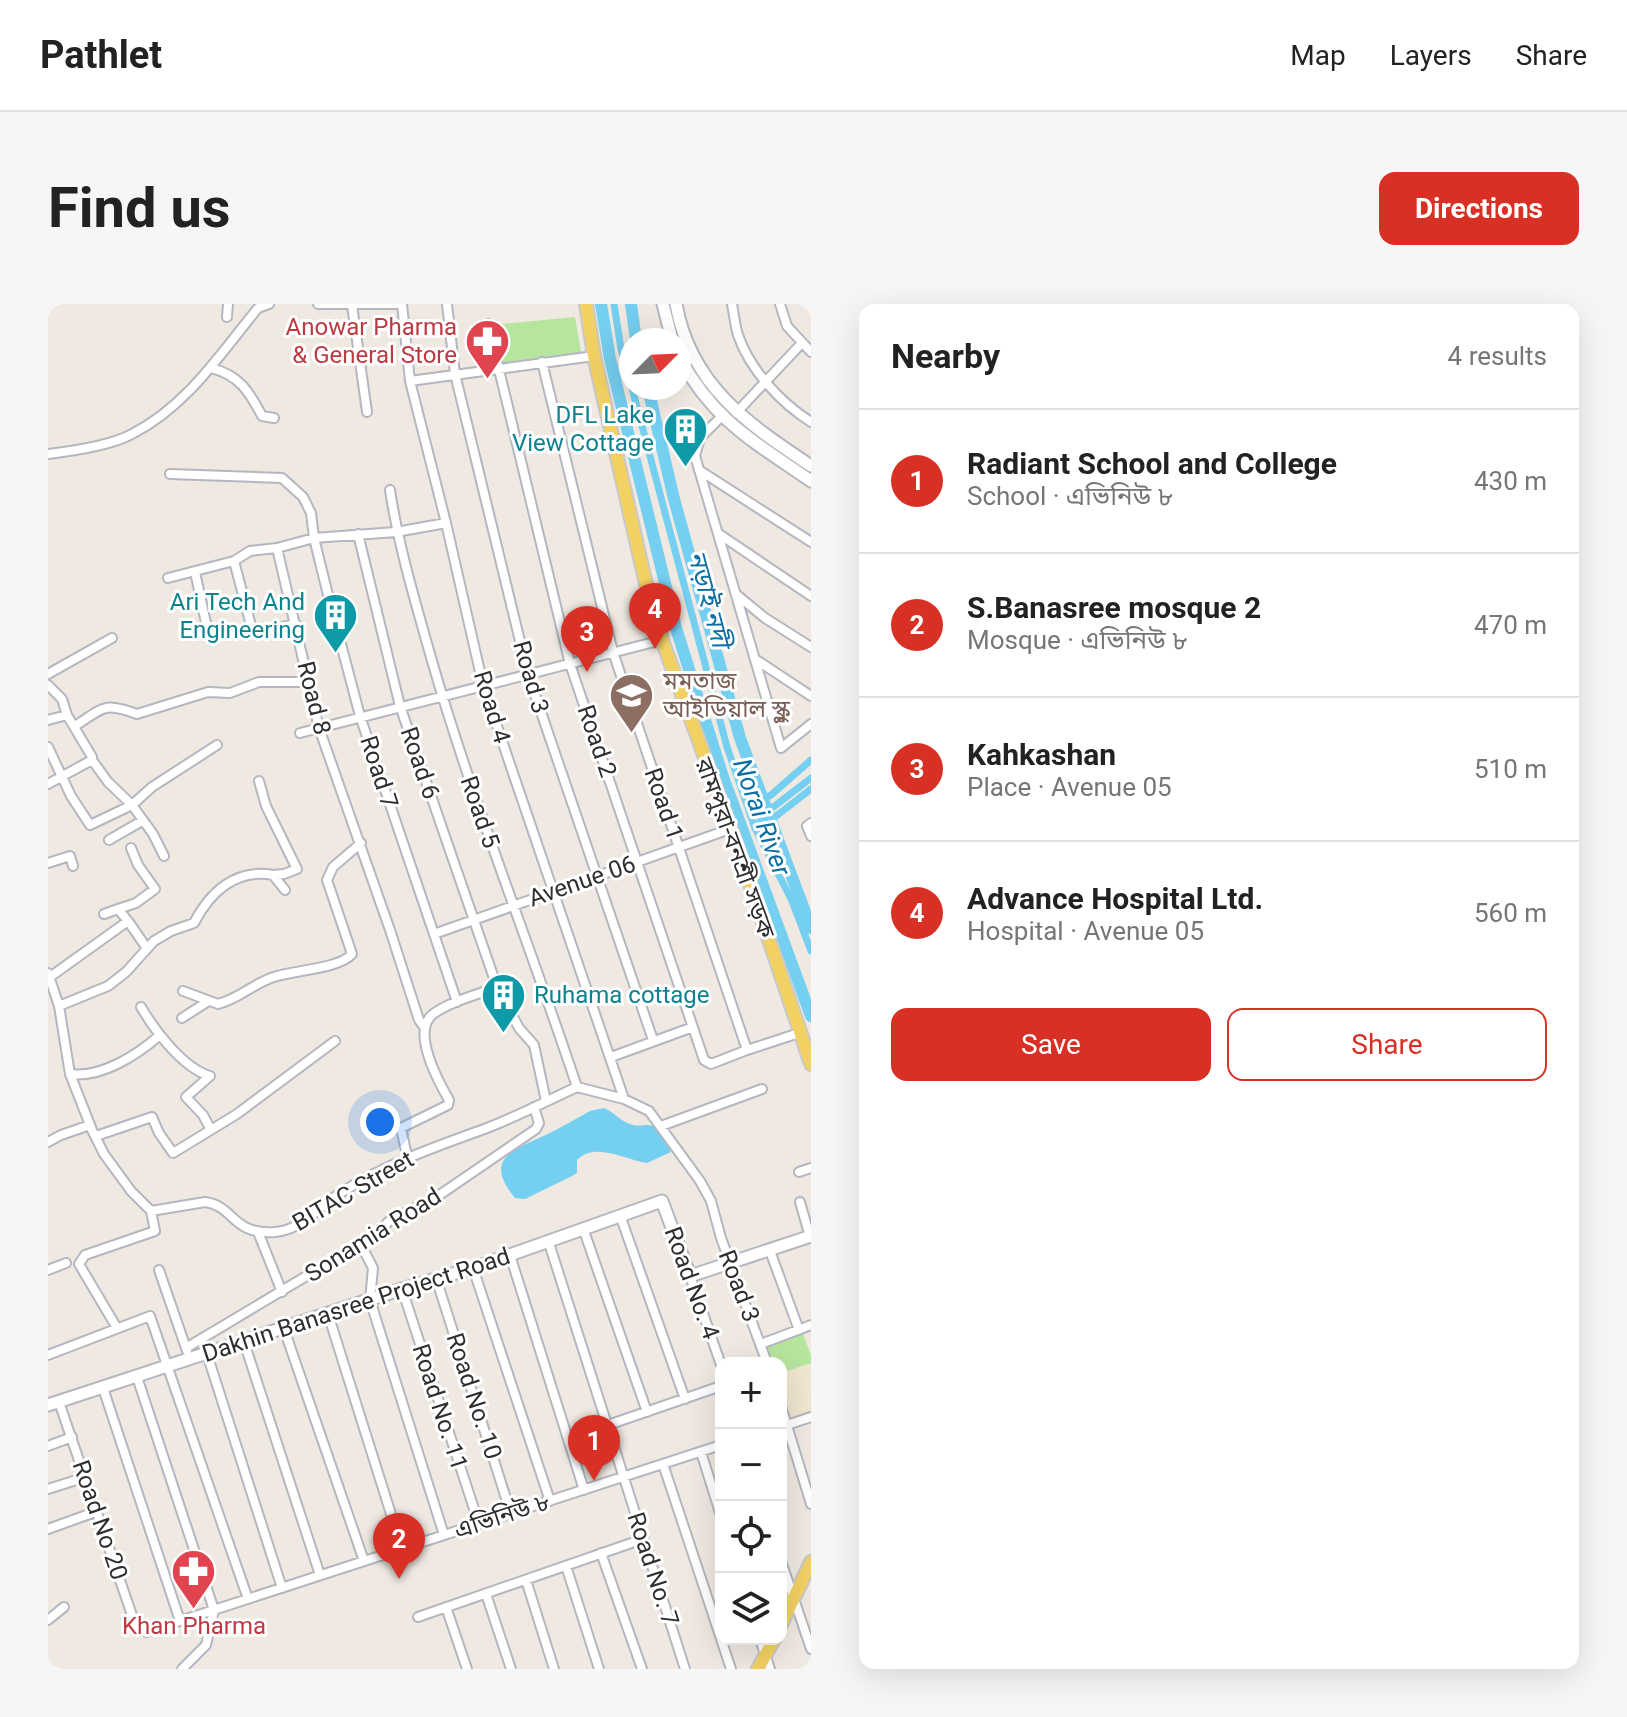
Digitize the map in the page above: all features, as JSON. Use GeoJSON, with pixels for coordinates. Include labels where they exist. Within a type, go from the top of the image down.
{"type":"FeatureCollection","features":[{"type":"Feature","properties":{"kind":"main road","name":"রামপুরা-বনশ্রী সড়ক"},"geometry":{"type":"LineString","coordinates":[[586,304],[594,356],[645,580],[662,640],[811,1064]]}},
{"type":"Feature","properties":{"kind":"main road"},"geometry":{"type":"LineString","coordinates":[[787,1613],[811,1562]]}},
{"type":"Feature","properties":{"kind":"main road"},"geometry":{"type":"LineString","coordinates":[[758,1669],[771,1645]]}},
{"type":"Feature","properties":{"kind":"street"},"geometry":{"type":"LineString","coordinates":[[227,317],[228,304]]}},
{"type":"Feature","properties":{"kind":"street"},"geometry":{"type":"LineString","coordinates":[[48,454],[76,451],[131,435],[179,401],[211,368],[258,308],[269,304]]}},
{"type":"Feature","properties":{"kind":"street"},"geometry":{"type":"LineString","coordinates":[[318,304],[402,304]]}},
{"type":"Feature","properties":{"kind":"street","name":"Road 4"},"geometry":{"type":"LineString","coordinates":[[402,304],[410,381],[483,685],[624,1099]]}},
{"type":"Feature","properties":{"kind":"street","name":"Road 3"},"geometry":{"type":"LineString","coordinates":[[447,304],[455,374],[528,674],[653,1040]]}},
{"type":"Feature","properties":{"kind":"street"},"geometry":{"type":"LineString","coordinates":[[663,304],[669,328]]}},
{"type":"Feature","properties":{"kind":"street"},"geometry":{"type":"LineString","coordinates":[[676,304],[685,338],[700,366],[736,413],[811,466]]}},
{"type":"Feature","properties":{"kind":"street"},"geometry":{"type":"LineString","coordinates":[[732,304],[738,335],[750,358],[793,411],[811,422]]}},
{"type":"Feature","properties":{"kind":"street"},"geometry":{"type":"LineString","coordinates":[[780,304],[787,326],[811,352]]}},
{"type":"Feature","properties":{"kind":"street"},"geometry":{"type":"LineString","coordinates":[[352,305],[367,412]]}},
{"type":"Feature","properties":{"kind":"street","name":"Road 2"},"geometry":{"type":"LineString","coordinates":[[488,324],[570,664],[693,1027],[706,1063],[747,1050]]}},
{"type":"Feature","properties":{"kind":"street"},"geometry":{"type":"LineString","coordinates":[[736,413],[801,344]]}},
{"type":"Feature","properties":{"kind":"street"},"geometry":{"type":"LineString","coordinates":[[410,381],[594,356]]}},
{"type":"Feature","properties":{"kind":"street","name":"Road 1"},"geometry":{"type":"LineString","coordinates":[[542,362],[613,652],[747,1050]]}},
{"type":"Feature","properties":{"kind":"street"},"geometry":{"type":"LineString","coordinates":[[211,368],[229,373],[239,380],[251,394],[262,416],[274,418]]}},
{"type":"Feature","properties":{"kind":"street"},"geometry":{"type":"LineString","coordinates":[[691,376],[721,417],[735,430],[811,481]]}},
{"type":"Feature","properties":{"kind":"street"},"geometry":{"type":"LineString","coordinates":[[721,417],[697,442],[695,456],[781,748],[811,724]]}},
{"type":"Feature","properties":{"kind":"street"},"geometry":{"type":"LineString","coordinates":[[699,470],[811,542]]}},
{"type":"Feature","properties":{"kind":"street","name":"Road 7"},"geometry":{"type":"LineString","coordinates":[[170,474],[282,478],[303,497],[311,513],[314,538],[360,716],[457,1002]]}},
{"type":"Feature","properties":{"kind":"street","name":"Road 5"},"geometry":{"type":"LineString","coordinates":[[390,490],[396,532],[442,696],[511,905],[533,956],[577,1087]]}},
{"type":"Feature","properties":{"kind":"street"},"geometry":{"type":"LineString","coordinates":[[168,578],[234,561],[250,551],[277,549],[314,538],[396,532],[446,523]]}},
{"type":"Feature","properties":{"kind":"street","name":"Road 6"},"geometry":{"type":"LineString","coordinates":[[358,534],[400,706],[497,987],[519,1028],[534,1045],[546,1101]]}},
{"type":"Feature","properties":{"kind":"street"},"geometry":{"type":"LineString","coordinates":[[719,534],[811,596]]}},
{"type":"Feature","properties":{"kind":"street","name":"Road 8"},"geometry":{"type":"LineString","coordinates":[[277,549],[311,682],[319,728],[424,1027]]}},
{"type":"Feature","properties":{"kind":"street"},"geometry":{"type":"LineString","coordinates":[[234,561],[253,633],[296,624]]}},
{"type":"Feature","properties":{"kind":"street"},"geometry":{"type":"LineString","coordinates":[[195,572],[208,632]]}},
{"type":"Feature","properties":{"kind":"street"},"geometry":{"type":"LineString","coordinates":[[736,594],[765,618],[811,647]]}},
{"type":"Feature","properties":{"kind":"street"},"geometry":{"type":"LineString","coordinates":[[48,674],[112,638]]}},
{"type":"Feature","properties":{"kind":"street"},"geometry":{"type":"LineString","coordinates":[[300,733],[662,640]]}},
{"type":"Feature","properties":{"kind":"street"},"geometry":{"type":"LineString","coordinates":[[754,658],[811,696]]}},
{"type":"Feature","properties":{"kind":"street"},"geometry":{"type":"LineString","coordinates":[[75,726],[110,706],[122,707],[137,714],[208,692],[230,693],[259,682],[311,682]]}},
{"type":"Feature","properties":{"kind":"street"},"geometry":{"type":"LineString","coordinates":[[48,685],[62,699],[67,715],[89,749],[92,760],[108,782],[139,812],[164,856]]}},
{"type":"Feature","properties":{"kind":"street"},"geometry":{"type":"LineString","coordinates":[[48,720],[67,715]]}},
{"type":"Feature","properties":{"kind":"street"},"geometry":{"type":"LineString","coordinates":[[48,747],[90,825],[132,805],[152,787],[217,745]]}},
{"type":"Feature","properties":{"kind":"street"},"geometry":{"type":"LineString","coordinates":[[48,784],[92,760]]}},
{"type":"Feature","properties":{"kind":"street"},"geometry":{"type":"LineString","coordinates":[[59,1006],[108,986],[126,972],[146,947],[166,933],[194,923],[206,901],[232,879],[249,874],[284,874],[297,869],[266,806],[259,781]]}},
{"type":"Feature","properties":{"kind":"street"},"geometry":{"type":"LineString","coordinates":[[109,840],[142,821]]}},
{"type":"Feature","properties":{"kind":"street"},"geometry":{"type":"LineString","coordinates":[[811,823],[807,826],[811,836]]}},
{"type":"Feature","properties":{"kind":"street","name":"Avenue 06"},"geometry":{"type":"LineString","coordinates":[[434,934],[730,829]]}},
{"type":"Feature","properties":{"kind":"street"},"geometry":{"type":"LineString","coordinates":[[183,991],[218,1004],[231,1001],[271,978],[349,958],[352,954],[347,936],[327,880],[333,867],[361,843]]}},
{"type":"Feature","properties":{"kind":"street"},"geometry":{"type":"LineString","coordinates":[[104,914],[136,903],[155,889],[138,865],[131,848]]}},
{"type":"Feature","properties":{"kind":"street"},"geometry":{"type":"LineString","coordinates":[[48,863],[70,856],[73,866]]}},
{"type":"Feature","properties":{"kind":"street"},"geometry":{"type":"LineString","coordinates":[[273,875],[285,890]]}},
{"type":"Feature","properties":{"kind":"street"},"geometry":{"type":"LineString","coordinates":[[118,909],[146,947]]}},
{"type":"Feature","properties":{"kind":"street"},"geometry":{"type":"LineString","coordinates":[[117,1328],[79,1264],[85,1255],[155,1231],[151,1211],[131,1191],[104,1154],[90,1125],[70,1074],[59,1006],[49,975],[128,921]]}},
{"type":"Feature","properties":{"kind":"street"},"geometry":{"type":"LineString","coordinates":[[407,1156],[401,1128],[448,1105],[449,1100],[426,1047],[424,1027],[433,1014],[497,987]]}},
{"type":"Feature","properties":{"kind":"street"},"geometry":{"type":"LineString","coordinates":[[182,1018],[207,1002]]}},
{"type":"Feature","properties":{"kind":"street"},"geometry":{"type":"LineString","coordinates":[[141,1007],[160,1035],[191,1067],[210,1076],[186,1097],[203,1115],[210,1128]]}},
{"type":"Feature","properties":{"kind":"street"},"geometry":{"type":"LineString","coordinates":[[611,1057],[693,1027]]}},
{"type":"Feature","properties":{"kind":"street"},"geometry":{"type":"LineString","coordinates":[[747,1050],[799,1033]]}},
{"type":"Feature","properties":{"kind":"street"},"geometry":{"type":"LineString","coordinates":[[70,1074],[82,1076],[123,1062],[160,1035]]}},
{"type":"Feature","properties":{"kind":"street"},"geometry":{"type":"LineString","coordinates":[[96,1136],[152,1117],[173,1153],[237,1114],[335,1041]]}},
{"type":"Feature","properties":{"kind":"street","name":"Road 3"},"geometry":{"type":"LineString","coordinates":[[577,1087],[624,1099],[649,1111],[661,1126],[707,1194],[765,1357]]}},
{"type":"Feature","properties":{"kind":"street","name":"BITAC Street"},"geometry":{"type":"LineString","coordinates":[[151,1211],[214,1203],[243,1228],[258,1232],[283,1231],[298,1226],[339,1194],[407,1156],[476,1133],[577,1087]]}},
{"type":"Feature","properties":{"kind":"street"},"geometry":{"type":"LineString","coordinates":[[661,1126],[762,1089]]}},
{"type":"Feature","properties":{"kind":"street","name":"Sonamia Road"},"geometry":{"type":"LineString","coordinates":[[188,1354],[380,1232],[388,1222],[467,1178],[536,1129],[539,1118],[534,1107]]}},
{"type":"Feature","properties":{"kind":"street"},"geometry":{"type":"LineString","coordinates":[[48,1142],[90,1125]]}},
{"type":"Feature","properties":{"kind":"street"},"geometry":{"type":"LineString","coordinates":[[799,1172],[811,1168]]}},
{"type":"Feature","properties":{"kind":"street","name":"Dakhin Banasree Project Road"},"geometry":{"type":"LineString","coordinates":[[54,1404],[169,1367],[188,1354],[207,1354],[473,1268],[662,1201]]}},
{"type":"Feature","properties":{"kind":"street","name":"Road No. 4"},"geometry":{"type":"LineString","coordinates":[[662,1201],[718,1357]]}},
{"type":"Feature","properties":{"kind":"street"},"geometry":{"type":"LineString","coordinates":[[690,1276],[810,1236],[800,1202]]}},
{"type":"Feature","properties":{"kind":"street"},"geometry":{"type":"LineString","coordinates":[[620,1215],[685,1399]]}},
{"type":"Feature","properties":{"kind":"street"},"geometry":{"type":"LineString","coordinates":[[583,1228],[647,1412]]}},
{"type":"Feature","properties":{"kind":"street"},"geometry":{"type":"LineString","coordinates":[[258,1232],[282,1292]]}},
{"type":"Feature","properties":{"kind":"street","name":"Road No. 7"},"geometry":{"type":"LineString","coordinates":[[548,1240],[685,1669]]}},
{"type":"Feature","properties":{"kind":"street"},"geometry":{"type":"LineString","coordinates":[[360,1243],[373,1268],[370,1300],[444,1535]]}},
{"type":"Feature","properties":{"kind":"street"},"geometry":{"type":"LineString","coordinates":[[770,1251],[799,1330]]}},
{"type":"Feature","properties":{"kind":"street"},"geometry":{"type":"LineString","coordinates":[[510,1255],[584,1490]]}},
{"type":"Feature","properties":{"kind":"street"},"geometry":{"type":"LineString","coordinates":[[48,1270],[66,1263]]}},
{"type":"Feature","properties":{"kind":"street"},"geometry":{"type":"LineString","coordinates":[[473,1268],[550,1501]]}},
{"type":"Feature","properties":{"kind":"street"},"geometry":{"type":"LineString","coordinates":[[159,1270],[188,1354]]}},
{"type":"Feature","properties":{"kind":"street","name":"Road No. 10"},"geometry":{"type":"LineString","coordinates":[[436,1278],[511,1514]]}},
{"type":"Feature","properties":{"kind":"street","name":"Road No. 11"},"geometry":{"type":"LineString","coordinates":[[402,1289],[479,1524]]}},
{"type":"Feature","properties":{"kind":"street"},"geometry":{"type":"LineString","coordinates":[[328,1314],[402,1549]]}},
{"type":"Feature","properties":{"kind":"street"},"geometry":{"type":"LineString","coordinates":[[48,1355],[150,1316],[248,1599]]}},
{"type":"Feature","properties":{"kind":"street"},"geometry":{"type":"LineString","coordinates":[[761,1344],[811,1325]]}},
{"type":"Feature","properties":{"kind":"street"},"geometry":{"type":"LineString","coordinates":[[284,1329],[364,1561]]}},
{"type":"Feature","properties":{"kind":"street"},"geometry":{"type":"LineString","coordinates":[[244,1342],[320,1575]]}},
{"type":"Feature","properties":{"kind":"street"},"geometry":{"type":"LineString","coordinates":[[207,1354],[282,1588]]}},
{"type":"Feature","properties":{"kind":"street"},"geometry":{"type":"LineString","coordinates":[[137,1377],[214,1610],[209,1640],[182,1669]]}},
{"type":"Feature","properties":{"kind":"street"},"geometry":{"type":"LineString","coordinates":[[103,1388],[180,1621]]}},
{"type":"Feature","properties":{"kind":"street"},"geometry":{"type":"LineString","coordinates":[[608,1425],[715,1388]]}},
{"type":"Feature","properties":{"kind":"street","name":"Road No 20"},"geometry":{"type":"LineString","coordinates":[[54,1404],[72,1437],[136,1627],[146,1632]]}},
{"type":"Feature","properties":{"kind":"street"},"geometry":{"type":"LineString","coordinates":[[787,1425],[811,1417]]}},
{"type":"Feature","properties":{"kind":"street"},"geometry":{"type":"LineString","coordinates":[[785,1429],[811,1504]]}},
{"type":"Feature","properties":{"kind":"street"},"geometry":{"type":"LineString","coordinates":[[48,1446],[72,1437]]}},
{"type":"Feature","properties":{"kind":"street","name":"এভিনিউ ৮"},"geometry":{"type":"LineString","coordinates":[[146,1632],[715,1447]]}},
{"type":"Feature","properties":{"kind":"street"},"geometry":{"type":"LineString","coordinates":[[701,1452],[716,1501]]}},
{"type":"Feature","properties":{"kind":"street"},"geometry":{"type":"LineString","coordinates":[[663,1464],[731,1669]]}},
{"type":"Feature","properties":{"kind":"street"},"geometry":{"type":"LineString","coordinates":[[48,1489],[86,1477]]}},
{"type":"Feature","properties":{"kind":"street"},"geometry":{"type":"LineString","coordinates":[[48,1529],[98,1511]]}},
{"type":"Feature","properties":{"kind":"street"},"geometry":{"type":"LineString","coordinates":[[418,1617],[643,1539]]}},
{"type":"Feature","properties":{"kind":"street"},"geometry":{"type":"LineString","coordinates":[[601,1553],[642,1669]]}},
{"type":"Feature","properties":{"kind":"street"},"geometry":{"type":"LineString","coordinates":[[566,1566],[599,1669]]}},
{"type":"Feature","properties":{"kind":"street"},"geometry":{"type":"LineString","coordinates":[[785,1573],[811,1649]]}},
{"type":"Feature","properties":{"kind":"street"},"geometry":{"type":"LineString","coordinates":[[526,1580],[554,1669]]}},
{"type":"Feature","properties":{"kind":"street"},"geometry":{"type":"LineString","coordinates":[[486,1594],[511,1669]]}},
{"type":"Feature","properties":{"kind":"street"},"geometry":{"type":"LineString","coordinates":[[48,1620],[64,1607]]}},
{"type":"Feature","properties":{"kind":"street"},"geometry":{"type":"LineString","coordinates":[[446,1607],[467,1669]]}},
{"type":"Feature","properties":{"kind":"street"},"geometry":{"type":"LineString","coordinates":[[762,1645],[770,1669]]}},
{"type":"Feature","properties":{"kind":"shaded area"},"geometry":{"type":"Polygon","coordinates":[[[811,1355],[811,1417],[787,1425],[787,1361],[811,1355]]]}},
{"type":"Feature","properties":{"kind":"green space"},"geometry":{"type":"Polygon","coordinates":[[[575,317],[581,352],[498,366],[492,325],[575,317]]]}},
{"type":"Feature","properties":{"kind":"green space"},"geometry":{"type":"Polygon","coordinates":[[[801,1329],[811,1363],[787,1371],[787,1357],[765,1357],[761,1344],[801,1329]]]}},
{"type":"Feature","properties":{"kind":"water"},"geometry":{"type":"Polygon","coordinates":[[[604,1108],[629,1124],[658,1128],[671,1152],[647,1163],[611,1153],[593,1152],[577,1160],[577,1173],[572,1176],[525,1199],[515,1198],[501,1173],[507,1156],[590,1111],[604,1108]]]}},
{"type":"Feature","properties":{"kind":"waterway","name":"Norai River"},"geometry":{"type":"LineString","coordinates":[[601,304],[610,359],[676,628],[723,777],[811,1016]]}},
{"type":"Feature","properties":{"kind":"waterway","name":"নড়াই নদী"},"geometry":{"type":"LineString","coordinates":[[614,304],[619,336]]}},
{"type":"Feature","properties":{"kind":"waterway","name":"Norai River"},"geometry":{"type":"LineString","coordinates":[[631,304],[634,328]]}},
{"type":"Feature","properties":{"kind":"waterway","name":"নড়াই নদী"},"geometry":{"type":"LineString","coordinates":[[635,400],[727,747],[755,828],[792,901],[811,951]]}},
{"type":"Feature","properties":{"kind":"waterway","name":"Norai River"},"geometry":{"type":"LineString","coordinates":[[651,400],[674,499],[740,738],[811,928]]}},
{"type":"Feature","properties":{"kind":"waterway","name":"Norai River"},"geometry":{"type":"LineString","coordinates":[[811,760],[763,799],[771,820],[811,789]]}},
{"type":"Feature","properties":{"kind":"waterway"},"geometry":{"type":"LineString","coordinates":[[755,828],[768,811],[811,778]]}},
{"type":"Feature","properties":{"kind":"place","name":"Anowar Pharma & General Store"},"geometry":{"type":"Point","coordinates":[488,380]}},
{"type":"Feature","properties":{"kind":"place","name":"DFL Lake View Cottage"},"geometry":{"type":"Point","coordinates":[685,468]}},
{"type":"Feature","properties":{"kind":"place","name":"Advance Hospital Ltd."},"geometry":{"type":"Point","coordinates":[655,649]}},
{"type":"Feature","properties":{"kind":"place","name":"Ari Tech And Engineering"},"geometry":{"type":"Point","coordinates":[336,655]}},
{"type":"Feature","properties":{"kind":"place","name":"Kahkashan"},"geometry":{"type":"Point","coordinates":[587,672]}},
{"type":"Feature","properties":{"kind":"place","name":"মমতাজ আইডিয়াল স্কুল"},"geometry":{"type":"Point","coordinates":[632,734]}},
{"type":"Feature","properties":{"kind":"place","name":"Ruhama cottage"},"geometry":{"type":"Point","coordinates":[503,1034]}},
{"type":"Feature","properties":{"kind":"place","name":"Radiant School and College"},"geometry":{"type":"Point","coordinates":[594,1481]}},
{"type":"Feature","properties":{"kind":"place","name":"S.Banasree mosque 2"},"geometry":{"type":"Point","coordinates":[399,1579]}},
{"type":"Feature","properties":{"kind":"place","name":"Khan Pharma"},"geometry":{"type":"Point","coordinates":[194,1611]}}]}
